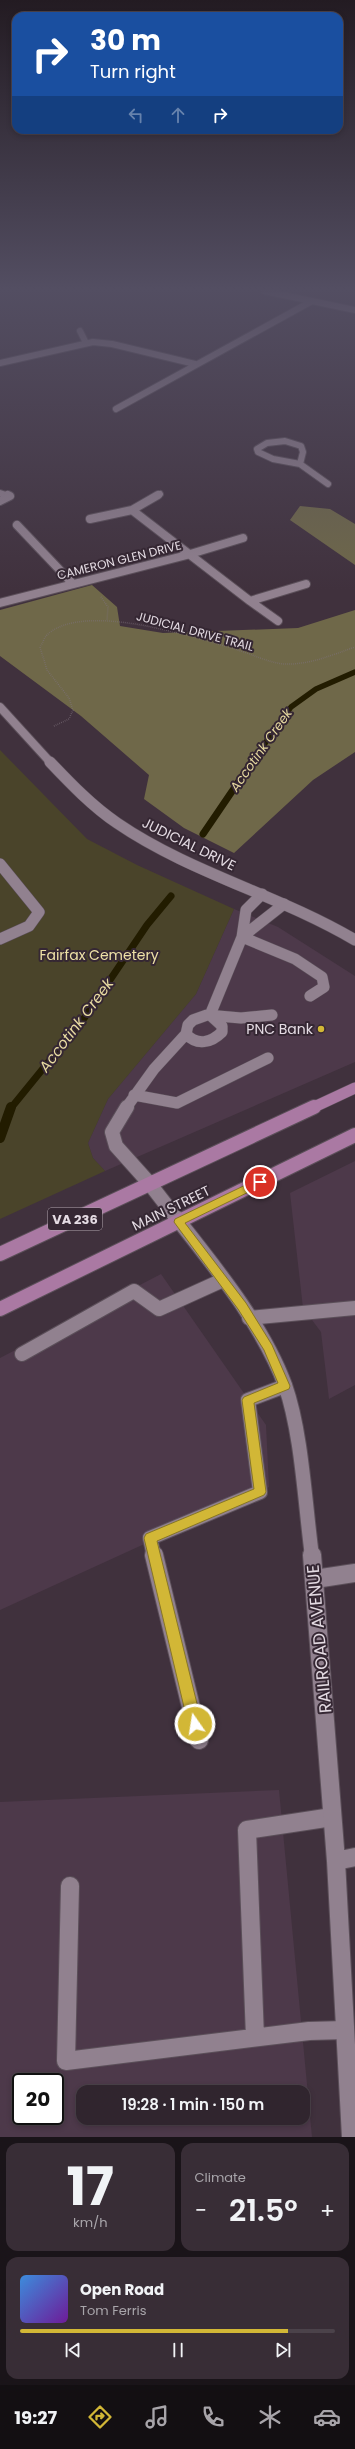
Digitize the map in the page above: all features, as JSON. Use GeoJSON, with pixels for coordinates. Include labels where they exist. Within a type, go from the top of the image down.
{"type":"FeatureCollection","features":[{"type":"Feature","properties":{"kind":"main road","name":"VA 236"},"geometry":{"type":"LineString","coordinates":[[0,1254],[355,1088]]}},
{"type":"Feature","properties":{"kind":"main road","name":"MAIN STREET"},"geometry":{"type":"LineString","coordinates":[[0,1309],[355,1135]]}},
{"type":"Feature","properties":{"kind":"street"},"geometry":{"type":"LineString","coordinates":[[116,410],[149,391]]}},
{"type":"Feature","properties":{"kind":"street"},"geometry":{"type":"LineString","coordinates":[[300,464],[303,452],[301,446],[297,443],[282,440],[261,446],[257,449],[258,452],[273,459],[300,464],[328,484]]}},
{"type":"Feature","properties":{"kind":"street"},"geometry":{"type":"LineString","coordinates":[[0,493],[10,496],[0,501]]}},
{"type":"Feature","properties":{"kind":"street"},"geometry":{"type":"LineString","coordinates":[[90,519],[132,510],[160,494]]}},
{"type":"Feature","properties":{"kind":"street"},"geometry":{"type":"LineString","coordinates":[[132,510],[187,555],[278,621]]}},
{"type":"Feature","properties":{"kind":"street"},"geometry":{"type":"LineString","coordinates":[[17,525],[73,584]]}},
{"type":"Feature","properties":{"kind":"street","name":"CAMERON GLEN DRIVE"},"geometry":{"type":"LineString","coordinates":[[0,603],[187,555],[243,538]]}},
{"type":"Feature","properties":{"kind":"street"},"geometry":{"type":"LineString","coordinates":[[250,601],[306,584]]}},
{"type":"Feature","properties":{"kind":"street","name":"JUDICIAL DRIVE"},"geometry":{"type":"LineString","coordinates":[[0,707],[67,779],[109,817],[135,835],[166,851],[284,904],[355,940]]}},
{"type":"Feature","properties":{"kind":"street"},"geometry":{"type":"LineString","coordinates":[[0,864],[40,912],[37,921],[31,926],[0,939]]}},
{"type":"Feature","properties":{"kind":"street"},"geometry":{"type":"LineString","coordinates":[[210,1015],[242,937],[246,910],[262,894]]}},
{"type":"Feature","properties":{"kind":"street"},"geometry":{"type":"LineString","coordinates":[[242,937],[266,920],[284,904]]}},
{"type":"Feature","properties":{"kind":"street"},"geometry":{"type":"LineString","coordinates":[[242,937],[295,959],[322,977],[324,987],[310,996]]}},
{"type":"Feature","properties":{"kind":"street"},"geometry":{"type":"LineString","coordinates":[[210,1015],[222,1026],[222,1032],[217,1038],[199,1042],[190,1040],[186,1034],[186,1028],[191,1021],[199,1015],[210,1015],[242,1018],[272,1014]]}},
{"type":"Feature","properties":{"kind":"street","name":"RAILROAD AVENUE"},"geometry":{"type":"LineString","coordinates":[[186,1034],[154,1067],[134,1095],[112,1132],[116,1146],[150,1184],[223,1280],[249,1318],[268,1348],[285,1386],[296,1435],[315,1579],[336,1861],[351,2137]]}},
{"type":"Feature","properties":{"kind":"street"},"geometry":{"type":"LineString","coordinates":[[134,1095],[178,1103],[268,1058]]}},
{"type":"Feature","properties":{"kind":"street"},"geometry":{"type":"LineString","coordinates":[[22,1354],[134,1291],[159,1309],[223,1280]]}},
{"type":"Feature","properties":{"kind":"street"},"geometry":{"type":"LineString","coordinates":[[249,1318],[355,1308]]}},
{"type":"Feature","properties":{"kind":"street"},"geometry":{"type":"LineString","coordinates":[[199,1740],[150,1538],[260,1492],[248,1400],[285,1386]]}},
{"type":"Feature","properties":{"kind":"street"},"geometry":{"type":"LineString","coordinates":[[315,1579],[355,1573]]}},
{"type":"Feature","properties":{"kind":"street"},"geometry":{"type":"LineString","coordinates":[[256,2037],[247,1830],[332,1817]]}},
{"type":"Feature","properties":{"kind":"street"},"geometry":{"type":"LineString","coordinates":[[336,1861],[355,1857]]}},
{"type":"Feature","properties":{"kind":"street"},"geometry":{"type":"LineString","coordinates":[[70,1886],[66,2061],[256,2037],[345,2030]]}},
{"type":"Feature","properties":{"kind":"path","name":"JUDICIAL DRIVE TRAIL"},"geometry":{"type":"LineString","coordinates":[[54,726],[69,719],[73,710],[69,698],[47,670],[40,647],[48,634],[62,627],[84,620],[107,620],[141,625],[207,641],[283,664],[299,664],[355,647]]}},
{"type":"Feature","properties":{"kind":"shaded area"},"geometry":{"type":"Polygon","coordinates":[[[300,506],[330,509],[355,524],[355,565],[290,520],[300,506]]]}},
{"type":"Feature","properties":{"kind":"shaded area"},"geometry":{"type":"Polygon","coordinates":[[[92,585],[117,607],[120,626],[163,633],[298,628],[355,610],[355,752],[313,780],[234,853],[184,828],[144,799],[149,775],[81,716],[0,656],[0,610],[92,585]]]}},
{"type":"Feature","properties":{"kind":"shaded area"},"geometry":{"type":"Polygon","coordinates":[[[234,909],[278,927],[355,976],[355,1062],[105,1171],[93,1158],[88,1143],[108,1099],[196,994],[234,909]]]}},
{"type":"Feature","properties":{"kind":"shaded area"},"geometry":{"type":"Polygon","coordinates":[[[355,1161],[355,1385],[329,1399],[321,1332],[303,1308],[290,1193],[355,1161]]]}},
{"type":"Feature","properties":{"kind":"shaded area"},"geometry":{"type":"Polygon","coordinates":[[[161,1274],[266,1425],[269,1487],[0,1610],[0,1358],[161,1274]]]}},
{"type":"Feature","properties":{"kind":"shaded area"},"geometry":{"type":"Polygon","coordinates":[[[279,1790],[307,2085],[76,2085],[76,2125],[310,2125],[310,2116],[312,2137],[0,2137],[0,1802],[279,1790]]]}},
{"type":"Feature","properties":{"kind":"green space","name":"Fairfax Cemetery"},"geometry":{"type":"Polygon","coordinates":[[[0,750],[87,839],[137,865],[234,909],[196,994],[108,1099],[88,1143],[93,1158],[105,1171],[0,1219],[0,750]]]}},
{"type":"Feature","properties":{"kind":"waterway","name":"Accotink Creek"},"geometry":{"type":"LineString","coordinates":[[251,763],[291,707],[316,689],[355,672]]}},
{"type":"Feature","properties":{"kind":"waterway","name":"Accotink Creek"},"geometry":{"type":"LineString","coordinates":[[203,834],[252,762]]}},
{"type":"Feature","properties":{"kind":"waterway","name":"Accotink Creek"},"geometry":{"type":"LineString","coordinates":[[11,1108],[85,1017],[147,925],[171,896]]}},
{"type":"Feature","properties":{"kind":"waterway","name":"Accotink Creek"},"geometry":{"type":"LineString","coordinates":[[0,1138],[11,1107]]}},
{"type":"Feature","properties":{"kind":"place","name":"PNC Bank"},"geometry":{"type":"Point","coordinates":[321,1029]}},
{"type":"Feature","properties":{"kind":"route"},"geometry":{"type":"LineString","coordinates":[[195,1724],[150,1538],[260,1492],[248,1400],[285,1386],[268,1348],[242,1306],[179,1222],[260,1182]]}}]}
